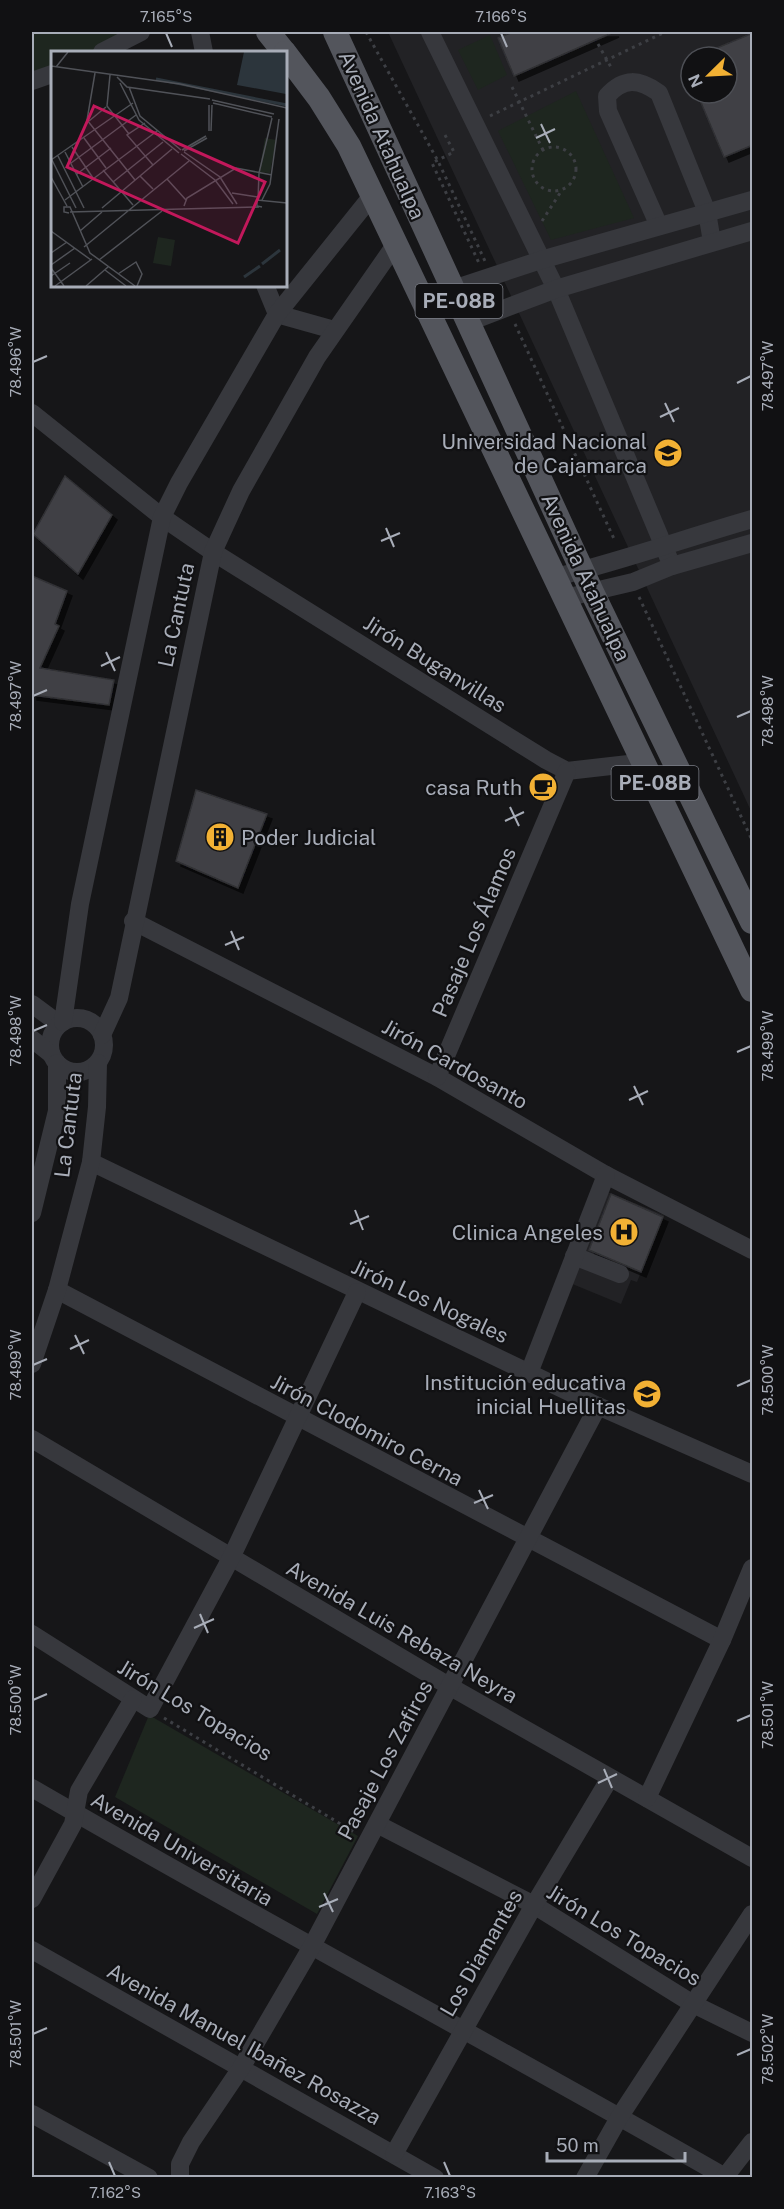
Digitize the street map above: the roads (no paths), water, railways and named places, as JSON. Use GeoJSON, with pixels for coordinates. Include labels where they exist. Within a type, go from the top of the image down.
{"type":"FeatureCollection","features":[{"type":"Feature","properties":{"kind":"main road","name":"PE-08B"},"geometry":{"type":"LineString","coordinates":[[268,32],[283,51]]}},
{"type":"Feature","properties":{"kind":"main road","name":"Avenida Atahualpa"},"geometry":{"type":"LineString","coordinates":[[335,32],[582,571],[753,922]]}},
{"type":"Feature","properties":{"kind":"main road","name":"PE-08B"},"geometry":{"type":"LineString","coordinates":[[286,54],[319,98],[349,146],[371,197]]}},
{"type":"Feature","properties":{"kind":"main road","name":"Avenida Atahualpa"},"geometry":{"type":"LineString","coordinates":[[371,197],[646,762],[753,990]]}},
{"type":"Feature","properties":{"kind":"street"},"geometry":{"type":"LineString","coordinates":[[104,51],[141,32]]}},
{"type":"Feature","properties":{"kind":"street"},"geometry":{"type":"LineString","coordinates":[[200,32],[204,51]]}},
{"type":"Feature","properties":{"kind":"street"},"geometry":{"type":"LineString","coordinates":[[430,32],[556,289],[672,566]]}},
{"type":"Feature","properties":{"kind":"street"},"geometry":{"type":"LineString","coordinates":[[32,81],[51,74]]}},
{"type":"Feature","properties":{"kind":"street"},"geometry":{"type":"LineString","coordinates":[[659,226],[608,111],[607,96],[620,83],[629,80],[646,84],[658,93],[707,212],[712,242]]}},
{"type":"Feature","properties":{"kind":"street","name":"La Cantuta"},"geometry":{"type":"LineString","coordinates":[[32,1213],[57,1111],[52,1035],[61,1023],[80,904],[162,517],[179,483],[277,314],[371,197]]}},
{"type":"Feature","properties":{"kind":"street"},"geometry":{"type":"LineString","coordinates":[[453,289],[541,260],[753,200]]}},
{"type":"Feature","properties":{"kind":"street"},"geometry":{"type":"LineString","coordinates":[[469,322],[506,306],[556,289],[753,231]]}},
{"type":"Feature","properties":{"kind":"street","name":"La Cantuta"},"geometry":{"type":"LineString","coordinates":[[32,1364],[57,1290],[91,1162],[102,1035],[119,998],[213,552],[241,491],[334,330],[395,245]]}},
{"type":"Feature","properties":{"kind":"street"},"geometry":{"type":"LineString","coordinates":[[265,286],[277,314],[334,330]]}},
{"type":"Feature","properties":{"kind":"street","name":"Jirón Buganvillas"},"geometry":{"type":"LineString","coordinates":[[32,413],[162,517],[213,552],[567,771]]}},
{"type":"Feature","properties":{"kind":"street"},"geometry":{"type":"LineString","coordinates":[[560,588],[582,571],[753,519]]}},
{"type":"Feature","properties":{"kind":"street"},"geometry":{"type":"LineString","coordinates":[[560,588],[592,592],[633,582],[672,566],[753,543]]}},
{"type":"Feature","properties":{"kind":"street"},"geometry":{"type":"LineString","coordinates":[[567,771],[646,762]]}},
{"type":"Feature","properties":{"kind":"street","name":"Pasaje Los Álamos"},"geometry":{"type":"LineString","coordinates":[[437,1077],[567,771]]}},
{"type":"Feature","properties":{"kind":"street","name":"Jirón Cardosanto"},"geometry":{"type":"LineString","coordinates":[[134,921],[437,1077],[606,1174],[753,1250]]}},
{"type":"Feature","properties":{"kind":"street"},"geometry":{"type":"LineString","coordinates":[[32,1004],[61,1023],[71,1018],[90,1021],[102,1035]]}},
{"type":"Feature","properties":{"kind":"street"},"geometry":{"type":"LineString","coordinates":[[32,1039],[54,1058]]}},
{"type":"Feature","properties":{"kind":"street","name":"La Cantuta"},"geometry":{"type":"LineString","coordinates":[[54,1058],[64,1069],[82,1072],[98,1063]]}},
{"type":"Feature","properties":{"kind":"street","name":"Jirón Los Nogales"},"geometry":{"type":"LineString","coordinates":[[91,1162],[598,1406],[753,1474]]}},
{"type":"Feature","properties":{"kind":"street"},"geometry":{"type":"LineString","coordinates":[[529,1373],[606,1174]]}},
{"type":"Feature","properties":{"kind":"street"},"geometry":{"type":"LineString","coordinates":[[574,1256],[620,1274]]}},
{"type":"Feature","properties":{"kind":"street","name":"Jirón Clodomiro Cerna"},"geometry":{"type":"LineString","coordinates":[[57,1290],[296,1418],[722,1640]]}},
{"type":"Feature","properties":{"kind":"street"},"geometry":{"type":"LineString","coordinates":[[231,1558],[357,1292]]}},
{"type":"Feature","properties":{"kind":"street","name":"Pasaje Los Zafiros"},"geometry":{"type":"LineString","coordinates":[[180,2178],[180,2164],[191,2142],[241,2068],[311,1948],[598,1406]]}},
{"type":"Feature","properties":{"kind":"street","name":"Avenida Luis Rebaza Neyra"},"geometry":{"type":"LineString","coordinates":[[32,1439],[449,1686],[753,1858]]}},
{"type":"Feature","properties":{"kind":"street","name":"Jirón Los Topacios"},"geometry":{"type":"LineString","coordinates":[[32,1634],[150,1709],[231,1558]]}},
{"type":"Feature","properties":{"kind":"street"},"geometry":{"type":"LineString","coordinates":[[647,1798],[722,1640],[753,1568]]}},
{"type":"Feature","properties":{"kind":"street"},"geometry":{"type":"LineString","coordinates":[[32,1899],[73,1824],[79,1791],[133,1699]]}},
{"type":"Feature","properties":{"kind":"street","name":"Los Diamantes"},"geometry":{"type":"LineString","coordinates":[[394,2154],[534,1905],[610,1778]]}},
{"type":"Feature","properties":{"kind":"street","name":"Avenida Universitaria"},"geometry":{"type":"LineString","coordinates":[[32,1788],[311,1948],[620,2116],[724,2177]]}},
{"type":"Feature","properties":{"kind":"street","name":"Jirón Los Topacios"},"geometry":{"type":"LineString","coordinates":[[372,1832],[534,1905],[693,2004],[753,2033]]}},
{"type":"Feature","properties":{"kind":"street"},"geometry":{"type":"LineString","coordinates":[[585,2178],[620,2116],[753,1914]]}},
{"type":"Feature","properties":{"kind":"street","name":"Avenida Manuel Ibañez Rosazza"},"geometry":{"type":"LineString","coordinates":[[32,1950],[435,2178]]}},
{"type":"Feature","properties":{"kind":"street"},"geometry":{"type":"LineString","coordinates":[[32,2114],[149,2178]]}},
{"type":"Feature","properties":{"kind":"street"},"geometry":{"type":"LineString","coordinates":[[724,2177],[753,2142]]}},
{"type":"Feature","properties":{"kind":"place","name":"Universidad Nacional de Cajamarca"},"geometry":{"type":"Point","coordinates":[668,453]}},
{"type":"Feature","properties":{"kind":"place","name":"casa Ruth"},"geometry":{"type":"Point","coordinates":[543,787]}},
{"type":"Feature","properties":{"kind":"place","name":"Poder Judicial"},"geometry":{"type":"Point","coordinates":[220,837]}},
{"type":"Feature","properties":{"kind":"place","name":"Clinica Angeles"},"geometry":{"type":"Point","coordinates":[624,1232]}},
{"type":"Feature","properties":{"kind":"place","name":"Institución educativa inicial Huellitas"},"geometry":{"type":"Point","coordinates":[647,1394]}}]}
